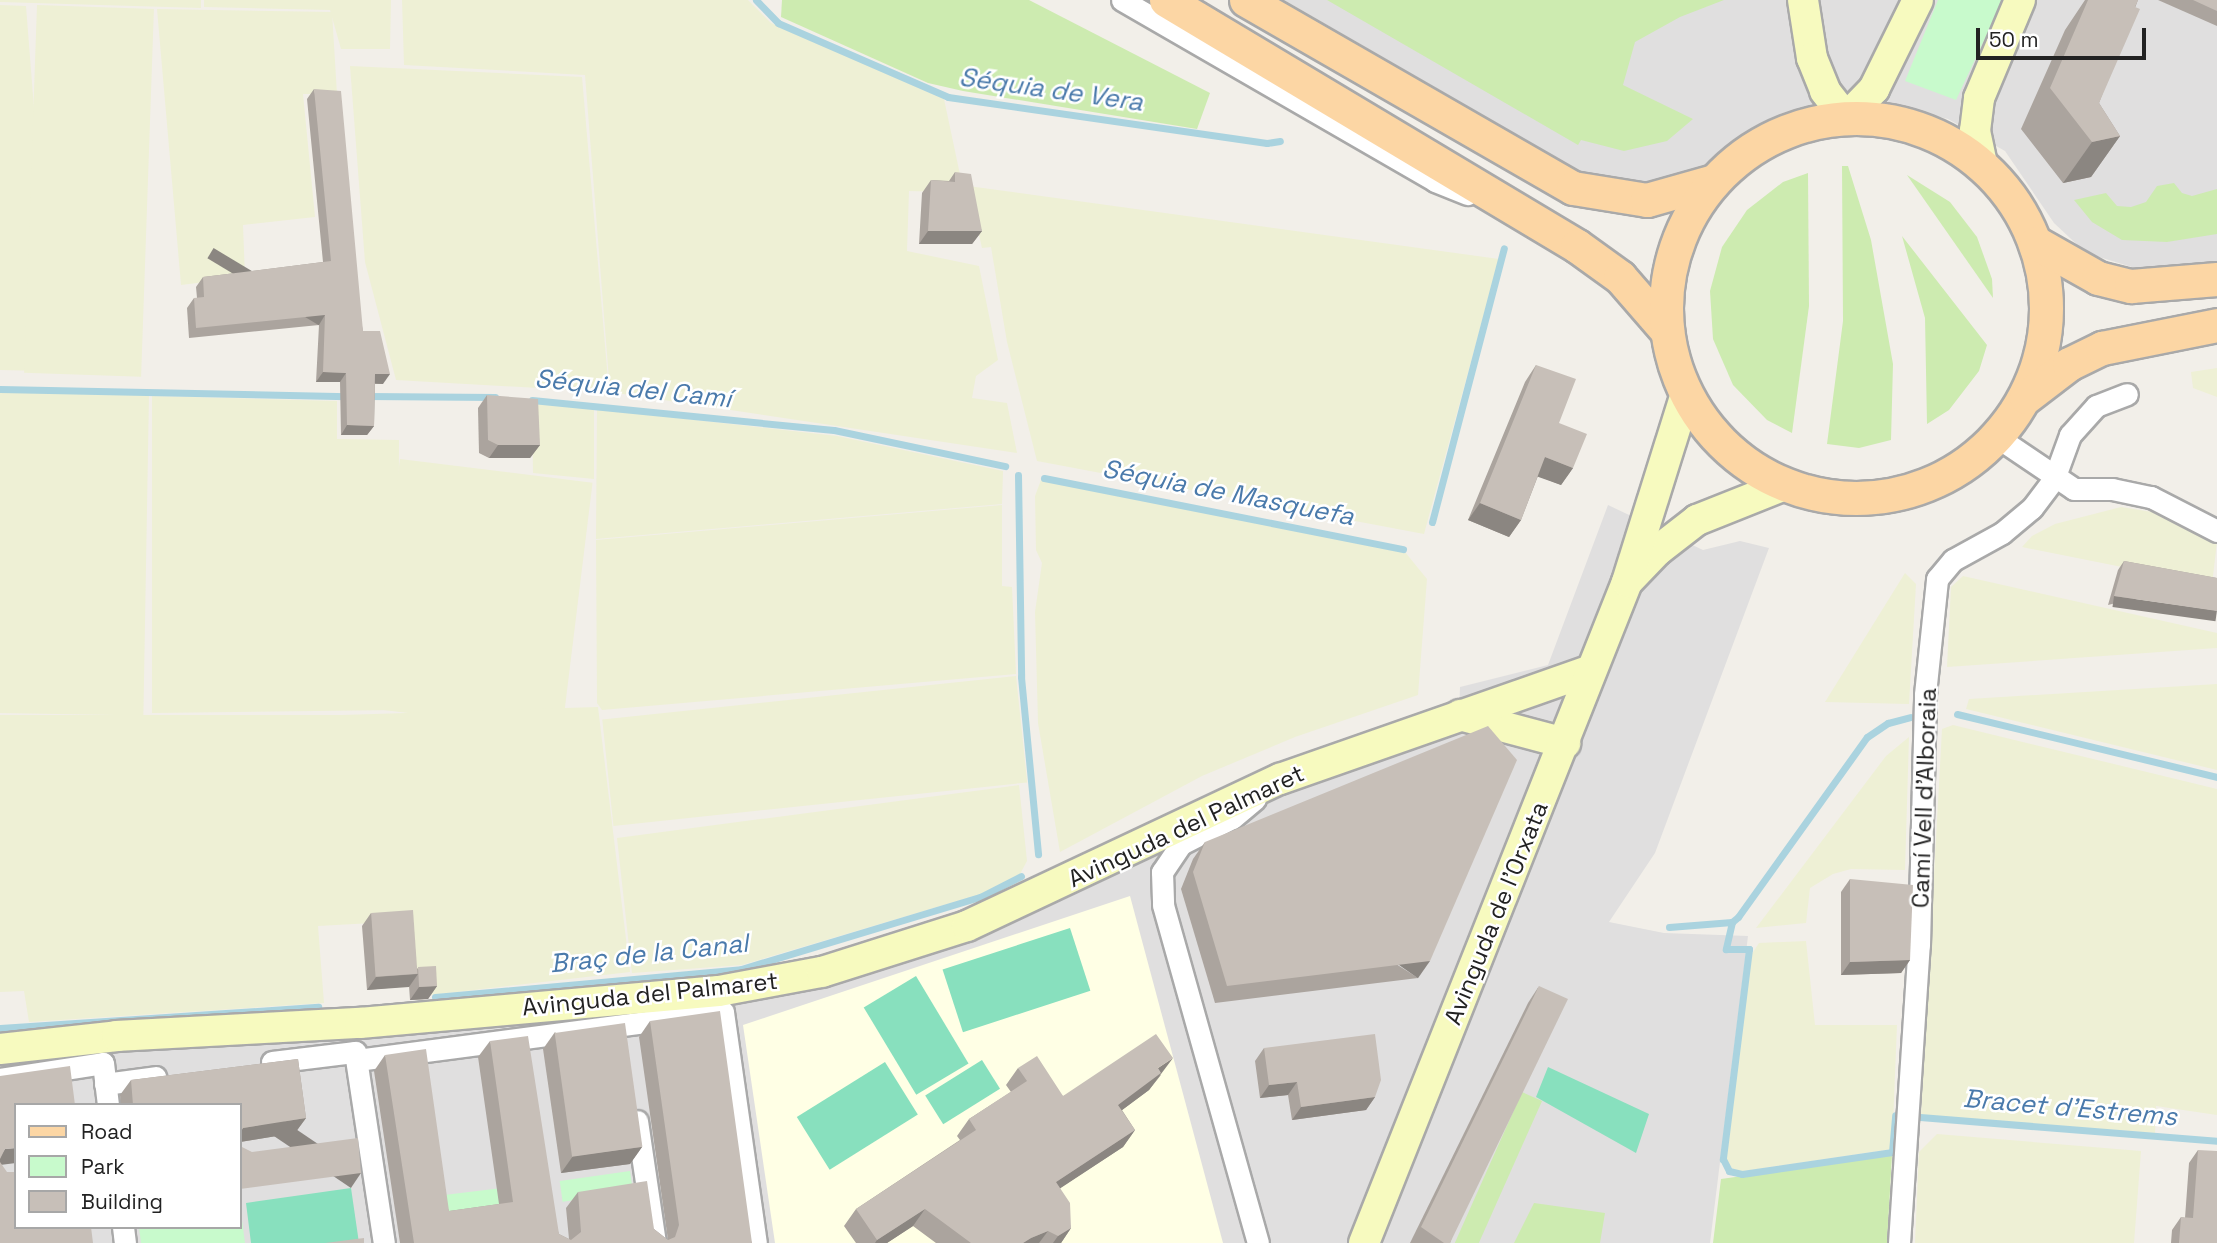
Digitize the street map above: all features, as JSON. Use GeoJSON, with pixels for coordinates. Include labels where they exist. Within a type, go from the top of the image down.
{"type":"FeatureCollection","features":[{"type":"Feature","properties":{"kind":"main road"},"geometry":{"type":"LineString","coordinates":[[1166,0],[1535,221],[1620,277],[1667,331]]}},
{"type":"Feature","properties":{"kind":"main road"},"geometry":{"type":"LineString","coordinates":[[1246,0],[1573,188],[1647,200],[1714,181]]}},
{"type":"Feature","properties":{"kind":"main road"},"geometry":{"type":"LineString","coordinates":[[1802,0],[1812,58],[1825,91],[1846,117]]}},
{"type":"Feature","properties":{"kind":"main road"},"geometry":{"type":"LineString","coordinates":[[1846,117],[1874,89],[1918,0]]}},
{"type":"Feature","properties":{"kind":"main road"},"geometry":{"type":"LineString","coordinates":[[1982,164],[1976,114],[2020,0]]}},
{"type":"Feature","properties":{"kind":"main road"},"geometry":{"type":"LineString","coordinates":[[1846,117],[1908,124],[1943,138],[1982,164],[2014,200],[2036,243],[2045,274],[2045,338],[2024,398],[1997,437],[1964,465],[1895,494],[1833,496],[1785,485],[1727,448],[1686,394],[1667,331],[1670,267],[1680,236],[1714,181],[1766,140],[1796,127],[1846,117]]}},
{"type":"Feature","properties":{"kind":"main road"},"geometry":{"type":"LineString","coordinates":[[2036,243],[2098,278],[2131,286],[2217,279]]}},
{"type":"Feature","properties":{"kind":"main road"},"geometry":{"type":"LineString","coordinates":[[2024,398],[2069,363],[2102,348],[2217,326]]}},
{"type":"Feature","properties":{"kind":"main road","name":"Avinguda de l'Orxata"},"geometry":{"type":"LineString","coordinates":[[1364,1243],[1627,582],[1686,394]]}},
{"type":"Feature","properties":{"kind":"main road","name":"Avinguda de l'Orxata"},"geometry":{"type":"LineString","coordinates":[[1627,582],[1684,528],[1737,501],[1785,485]]}},
{"type":"Feature","properties":{"kind":"main road","name":"Avinguda del Palmaret"},"geometry":{"type":"LineString","coordinates":[[0,1049],[117,1036],[360,1023],[719,991],[822,972],[967,926],[1280,779],[1592,670]]}},
{"type":"Feature","properties":{"kind":"main road"},"geometry":{"type":"LineString","coordinates":[[1460,715],[1565,743]]}},
{"type":"Feature","properties":{"kind":"street"},"geometry":{"type":"LineString","coordinates":[[1122,0],[1435,181],[1535,221]]}},
{"type":"Feature","properties":{"kind":"street","name":"Camí Vell d'Alboraia"},"geometry":{"type":"LineString","coordinates":[[1899,1243],[1919,945],[1925,694],[1937,579],[1953,560],[2002,533],[2032,508],[2054,479],[2070,435],[2096,406],[2127,394]]}},
{"type":"Feature","properties":{"kind":"street"},"geometry":{"type":"LineString","coordinates":[[1997,437],[2054,479],[2074,489],[2112,489],[2151,496],[2217,531]]}},
{"type":"Feature","properties":{"kind":"street"},"geometry":{"type":"LineString","coordinates":[[1258,1243],[1164,905],[1162,872],[1181,844],[1232,818],[1280,779]]}},
{"type":"Feature","properties":{"kind":"street"},"geometry":{"type":"LineString","coordinates":[[250,1065],[528,1038],[723,1012],[756,1243]]}},
{"type":"Feature","properties":{"kind":"street"},"geometry":{"type":"LineString","coordinates":[[624,1026],[628,1053]]}},
{"type":"Feature","properties":{"kind":"street"},"geometry":{"type":"LineString","coordinates":[[528,1038],[532,1065]]}},
{"type":"Feature","properties":{"kind":"street"},"geometry":{"type":"LineString","coordinates":[[356,1056],[384,1243]]}},
{"type":"Feature","properties":{"kind":"street"},"geometry":{"type":"LineString","coordinates":[[0,1079],[105,1084],[184,1074]]}},
{"type":"Feature","properties":{"kind":"street"},"geometry":{"type":"LineString","coordinates":[[633,1093],[654,1243]]}},
{"type":"Feature","properties":{"kind":"street"},"geometry":{"type":"LineString","coordinates":[[342,1141],[368,1137]]}},
{"type":"Feature","properties":{"kind":"shaded area"},"geometry":{"type":"Polygon","coordinates":[[[201,0],[201,8],[0,2],[201,0]]]}},
{"type":"Feature","properties":{"kind":"shaded area"},"geometry":{"type":"Polygon","coordinates":[[[204,0],[391,0],[390,49],[341,49],[330,10],[204,7],[204,0]]]}},
{"type":"Feature","properties":{"kind":"shaded area"},"geometry":{"type":"Polygon","coordinates":[[[402,0],[748,0],[771,23],[944,99],[962,184],[944,192],[909,191],[907,251],[979,266],[998,360],[976,376],[972,398],[1007,403],[1017,453],[610,392],[585,75],[404,65],[402,0]]]}},
{"type":"Feature","properties":{"kind":"shaded area"},"geometry":{"type":"Polygon","coordinates":[[[1284,0],[2217,0],[2217,266],[2194,270],[2135,268],[2086,253],[2054,223],[2005,151],[1948,119],[1881,102],[1811,108],[1714,162],[1650,183],[1585,174],[1284,0]]]}},
{"type":"Feature","properties":{"kind":"shaded area"},"geometry":{"type":"Polygon","coordinates":[[[0,5],[26,6],[53,352],[51,368],[44,371],[0,370],[0,5]]]}},
{"type":"Feature","properties":{"kind":"shaded area"},"geometry":{"type":"Polygon","coordinates":[[[37,5],[154,9],[141,377],[24,373],[37,5]]]}},
{"type":"Feature","properties":{"kind":"shaded area"},"geometry":{"type":"Polygon","coordinates":[[[157,9],[332,12],[337,94],[303,94],[315,217],[243,225],[245,277],[181,285],[157,9]]]}},
{"type":"Feature","properties":{"kind":"shaded area"},"geometry":{"type":"Polygon","coordinates":[[[350,66],[582,77],[609,392],[396,380],[365,262],[350,66]]]}},
{"type":"Feature","properties":{"kind":"shaded area"},"geometry":{"type":"Polygon","coordinates":[[[968,186],[1499,259],[1424,534],[1037,461],[1007,342],[991,247],[982,248],[968,186]]]}},
{"type":"Feature","properties":{"kind":"shaded area"},"geometry":{"type":"Polygon","coordinates":[[[2217,368],[2217,397],[2193,388],[2191,372],[2217,368]]]}},
{"type":"Feature","properties":{"kind":"shaded area"},"geometry":{"type":"Polygon","coordinates":[[[0,392],[149,395],[143,716],[0,713],[0,392]]]}},
{"type":"Feature","properties":{"kind":"shaded area"},"geometry":{"type":"Polygon","coordinates":[[[152,396],[337,401],[337,439],[399,440],[398,710],[152,713],[152,396]]]}},
{"type":"Feature","properties":{"kind":"shaded area"},"geometry":{"type":"Polygon","coordinates":[[[532,403],[594,409],[594,479],[533,473],[532,403]]]}},
{"type":"Feature","properties":{"kind":"shaded area"},"geometry":{"type":"Polygon","coordinates":[[[597,409],[837,436],[1003,471],[1002,504],[596,539],[597,409]]]}},
{"type":"Feature","properties":{"kind":"shaded area"},"geometry":{"type":"Polygon","coordinates":[[[400,459],[593,483],[562,732],[369,708],[400,459]]]}},
{"type":"Feature","properties":{"kind":"shaded area"},"geometry":{"type":"Polygon","coordinates":[[[1041,480],[1405,552],[1427,579],[1418,695],[1295,737],[1202,776],[1060,852],[1038,723],[1035,612],[1042,563],[1036,550],[1035,496],[1041,480]]]}},
{"type":"Feature","properties":{"kind":"shaded area"},"geometry":{"type":"Polygon","coordinates":[[[1002,505],[1002,586],[1012,587],[1016,674],[602,710],[597,703],[596,540],[1002,505]]]}},
{"type":"Feature","properties":{"kind":"shaded area"},"geometry":{"type":"Polygon","coordinates":[[[1608,505],[1703,550],[1740,541],[1769,548],[1655,853],[1609,922],[1664,933],[1748,936],[1710,1243],[0,1243],[0,1049],[749,974],[895,938],[1026,881],[1459,715],[1460,687],[1548,665],[1608,505]]]}},
{"type":"Feature","properties":{"kind":"shaded area"},"geometry":{"type":"Polygon","coordinates":[[[2121,507],[2171,515],[2217,541],[2212,585],[2022,547],[2032,536],[2055,524],[2121,507]]]}},
{"type":"Feature","properties":{"kind":"shaded area"},"geometry":{"type":"Polygon","coordinates":[[[1905,573],[1916,584],[1909,704],[1825,702],[1905,573]]]}},
{"type":"Feature","properties":{"kind":"shaded area"},"geometry":{"type":"Polygon","coordinates":[[[1963,576],[2217,633],[2217,648],[1947,667],[1951,587],[1963,576]]]}},
{"type":"Feature","properties":{"kind":"shaded area"},"geometry":{"type":"Polygon","coordinates":[[[1016,676],[1027,782],[613,826],[602,719],[1016,676]]]}},
{"type":"Feature","properties":{"kind":"shaded area"},"geometry":{"type":"Polygon","coordinates":[[[2217,684],[2217,770],[1966,709],[1969,699],[2217,684]]]}},
{"type":"Feature","properties":{"kind":"shaded area"},"geometry":{"type":"Polygon","coordinates":[[[598,707],[630,972],[431,995],[429,970],[412,970],[409,921],[318,926],[324,1003],[29,1022],[24,991],[0,992],[0,715],[342,715],[598,707]]]}},
{"type":"Feature","properties":{"kind":"shaded area"},"geometry":{"type":"Polygon","coordinates":[[[1953,725],[2217,789],[2217,1115],[2156,1106],[2155,1133],[1921,1115],[1942,729],[1953,725]]]}},
{"type":"Feature","properties":{"kind":"shaded area"},"geometry":{"type":"Polygon","coordinates":[[[1909,737],[1905,870],[1851,869],[1833,874],[1810,888],[1806,923],[1756,928],[1886,756],[1909,737]]]}},
{"type":"Feature","properties":{"kind":"shaded area"},"geometry":{"type":"Polygon","coordinates":[[[1019,785],[1027,861],[1020,874],[981,894],[742,965],[632,973],[617,838],[1019,785]]]}},
{"type":"Feature","properties":{"kind":"shaded area"},"geometry":{"type":"Polygon","coordinates":[[[1130,896],[1223,1243],[775,1243],[743,1025],[1130,896]]]}},
{"type":"Feature","properties":{"kind":"shaded area"},"geometry":{"type":"Polygon","coordinates":[[[1806,941],[1815,1025],[1897,1025],[1892,1149],[1737,1172],[1725,1162],[1749,958],[1759,943],[1806,941]]]}},
{"type":"Feature","properties":{"kind":"shaded area"},"geometry":{"type":"Polygon","coordinates":[[[1937,1134],[2141,1151],[2134,1243],[1915,1243],[1919,1152],[1937,1134]]]}},
{"type":"Feature","properties":{"kind":"green space"},"geometry":{"type":"Polygon","coordinates":[[[782,0],[1029,0],[1210,93],[1197,129],[963,91],[928,83],[781,17],[782,0]]]}},
{"type":"Feature","properties":{"kind":"green space"},"geometry":{"type":"Polygon","coordinates":[[[1327,0],[1724,0],[1680,17],[1635,42],[1623,85],[1693,119],[1667,141],[1624,151],[1581,140],[1578,145],[1327,0]]]}},
{"type":"Feature","properties":{"kind":"green space"},"geometry":{"type":"Polygon","coordinates":[[[1938,0],[2003,0],[1956,100],[1905,81],[1938,0]]]}},
{"type":"Feature","properties":{"kind":"green space"},"geometry":{"type":"Polygon","coordinates":[[[1842,166],[1848,166],[1871,240],[1893,364],[1891,440],[1859,448],[1827,444],[1843,321],[1842,166]]]}},
{"type":"Feature","properties":{"kind":"green space"},"geometry":{"type":"Polygon","coordinates":[[[1808,173],[1809,306],[1792,433],[1767,420],[1733,385],[1713,339],[1710,291],[1722,247],[1747,210],[1783,182],[1808,173]]]}},
{"type":"Feature","properties":{"kind":"green space"},"geometry":{"type":"Polygon","coordinates":[[[1907,175],[1950,202],[1977,237],[1992,279],[1993,298],[1907,175]]]}},
{"type":"Feature","properties":{"kind":"green space"},"geometry":{"type":"Polygon","coordinates":[[[2174,183],[2182,193],[2192,196],[2217,189],[2217,234],[2167,242],[2122,240],[2092,222],[2074,200],[2106,193],[2117,206],[2131,207],[2146,202],[2157,186],[2174,183]]]}},
{"type":"Feature","properties":{"kind":"green space"},"geometry":{"type":"Polygon","coordinates":[[[1902,236],[1987,345],[1979,371],[1949,410],[1927,424],[1925,318],[1902,236]]]}},
{"type":"Feature","properties":{"kind":"green space"},"geometry":{"type":"Polygon","coordinates":[[[1070,928],[1090,991],[963,1032],[943,969],[1070,928]]]}},
{"type":"Feature","properties":{"kind":"green space"},"geometry":{"type":"Polygon","coordinates":[[[916,976],[969,1063],[916,1095],[864,1007],[916,976]]]}},
{"type":"Feature","properties":{"kind":"green space"},"geometry":{"type":"Polygon","coordinates":[[[982,1060],[1000,1089],[943,1124],[925,1096],[982,1060]]]}},
{"type":"Feature","properties":{"kind":"green space"},"geometry":{"type":"Polygon","coordinates":[[[885,1062],[918,1115],[830,1170],[797,1117],[885,1062]]]}},
{"type":"Feature","properties":{"kind":"green space"},"geometry":{"type":"Polygon","coordinates":[[[1548,1067],[1649,1114],[1636,1153],[1536,1097],[1548,1067]]]}},
{"type":"Feature","properties":{"kind":"green space"},"geometry":{"type":"Polygon","coordinates":[[[1522,1092],[1542,1101],[1479,1243],[1455,1243],[1522,1092]]]}},
{"type":"Feature","properties":{"kind":"green space"},"geometry":{"type":"Polygon","coordinates":[[[1892,1155],[1887,1243],[1713,1243],[1721,1179],[1892,1155]]]}},
{"type":"Feature","properties":{"kind":"green space"},"geometry":{"type":"Polygon","coordinates":[[[630,1171],[633,1192],[563,1202],[560,1181],[630,1171]]]}},
{"type":"Feature","properties":{"kind":"green space"},"geometry":{"type":"Polygon","coordinates":[[[534,1184],[537,1207],[400,1224],[397,1201],[534,1184]]]}},
{"type":"Feature","properties":{"kind":"green space"},"geometry":{"type":"Polygon","coordinates":[[[351,1188],[359,1243],[251,1243],[246,1203],[351,1188]]]}},
{"type":"Feature","properties":{"kind":"green space"},"geometry":{"type":"Polygon","coordinates":[[[1534,1203],[1605,1213],[1600,1243],[1514,1243],[1534,1203]]]}},
{"type":"Feature","properties":{"kind":"green space"},"geometry":{"type":"Polygon","coordinates":[[[242,1220],[245,1243],[141,1243],[139,1229],[242,1229],[242,1220]]]}},
{"type":"Feature","properties":{"kind":"building"},"geometry":{"type":"Polygon","coordinates":[[[2088,0],[2138,0],[2135,7],[2140,9],[2099,103],[2120,136],[2092,142],[2050,88],[2088,0]]]}},
{"type":"Feature","properties":{"kind":"building"},"geometry":{"type":"Polygon","coordinates":[[[2193,0],[2217,0],[2217,11],[2193,0]]]}},
{"type":"Feature","properties":{"kind":"building"},"geometry":{"type":"Polygon","coordinates":[[[314,89],[341,91],[363,331],[380,331],[390,374],[375,374],[374,426],[347,425],[346,373],[323,372],[325,315],[196,328],[194,298],[204,297],[203,277],[331,261],[314,89]]]}},
{"type":"Feature","properties":{"kind":"building"},"geometry":{"type":"Polygon","coordinates":[[[955,172],[971,174],[982,231],[928,231],[931,180],[955,182],[955,172]]]}},
{"type":"Feature","properties":{"kind":"building"},"geometry":{"type":"Polygon","coordinates":[[[1536,365],[1576,379],[1559,423],[1587,434],[1573,468],[1545,457],[1521,520],[1480,503],[1536,365]]]}},
{"type":"Feature","properties":{"kind":"building"},"geometry":{"type":"Polygon","coordinates":[[[487,395],[538,399],[540,445],[498,445],[488,440],[487,395]]]}},
{"type":"Feature","properties":{"kind":"building"},"geometry":{"type":"Polygon","coordinates":[[[2124,561],[2217,578],[2217,611],[2114,596],[2124,561]]]}},
{"type":"Feature","properties":{"kind":"building"},"geometry":{"type":"Polygon","coordinates":[[[1488,726],[1517,760],[1430,961],[1227,986],[1193,872],[1205,842],[1488,726]]]}},
{"type":"Feature","properties":{"kind":"building"},"geometry":{"type":"Polygon","coordinates":[[[1850,879],[1913,885],[1910,960],[1850,962],[1850,879]]]}},
{"type":"Feature","properties":{"kind":"building"},"geometry":{"type":"Polygon","coordinates":[[[413,910],[417,974],[376,977],[371,913],[413,910]]]}},
{"type":"Feature","properties":{"kind":"building"},"geometry":{"type":"Polygon","coordinates":[[[436,966],[437,986],[419,987],[418,967],[436,966]]]}},
{"type":"Feature","properties":{"kind":"building"},"geometry":{"type":"Polygon","coordinates":[[[1539,986],[1568,999],[1450,1243],[1444,1243],[1421,1227],[1539,986]]]}},
{"type":"Feature","properties":{"kind":"building"},"geometry":{"type":"Polygon","coordinates":[[[720,1011],[752,1243],[414,1243],[385,1055],[426,1049],[449,1211],[513,1202],[490,1041],[528,1036],[559,1234],[571,1240],[581,1232],[578,1192],[647,1181],[654,1229],[668,1240],[675,1237],[679,1225],[650,1021],[720,1011]]]}},
{"type":"Feature","properties":{"kind":"building"},"geometry":{"type":"Polygon","coordinates":[[[625,1023],[642,1147],[572,1157],[555,1033],[625,1023]]]}},
{"type":"Feature","properties":{"kind":"building"},"geometry":{"type":"Polygon","coordinates":[[[1156,1034],[1173,1058],[1158,1068],[1161,1073],[1118,1105],[1135,1130],[1056,1182],[1070,1203],[1071,1228],[1058,1236],[1048,1231],[1023,1243],[971,1243],[925,1209],[877,1240],[856,1209],[976,1130],[969,1119],[1027,1081],[1018,1068],[1037,1056],[1063,1096],[1156,1034]]]}},
{"type":"Feature","properties":{"kind":"building"},"geometry":{"type":"Polygon","coordinates":[[[1375,1034],[1381,1080],[1375,1097],[1301,1107],[1297,1082],[1269,1085],[1264,1048],[1375,1034]]]}},
{"type":"Feature","properties":{"kind":"building"},"geometry":{"type":"Polygon","coordinates":[[[298,1059],[306,1118],[242,1130],[242,1103],[133,1103],[131,1080],[298,1059]]]}},
{"type":"Feature","properties":{"kind":"building"},"geometry":{"type":"Polygon","coordinates":[[[70,1066],[75,1103],[14,1103],[14,1148],[5,1149],[0,1159],[0,1076],[70,1066]]]}},
{"type":"Feature","properties":{"kind":"building"},"geometry":{"type":"Polygon","coordinates":[[[358,1138],[361,1173],[242,1189],[242,1147],[252,1152],[358,1138]]]}},
{"type":"Feature","properties":{"kind":"building"},"geometry":{"type":"Polygon","coordinates":[[[2198,1150],[2217,1151],[2217,1243],[2179,1243],[2181,1217],[2193,1218],[2198,1150]]]}},
{"type":"Feature","properties":{"kind":"building"},"geometry":{"type":"Polygon","coordinates":[[[0,1162],[7,1172],[14,1172],[14,1229],[91,1229],[93,1243],[0,1243],[0,1162]]]}},
{"type":"Feature","properties":{"kind":"building"},"geometry":{"type":"Polygon","coordinates":[[[364,1238],[364,1243],[325,1243],[364,1238]]]}},
{"type":"Feature","properties":{"kind":"waterway","name":"Séquia de Vera"},"geometry":{"type":"LineString","coordinates":[[756,0],[778,23],[948,97],[1267,143],[1280,141]]}},
{"type":"Feature","properties":{"kind":"waterway","name":"Séquia de Masquefa"},"geometry":{"type":"LineString","coordinates":[[1432,522],[1504,248]]}},
{"type":"Feature","properties":{"kind":"waterway","name":"Séquia del Camí"},"geometry":{"type":"LineString","coordinates":[[0,389],[348,396]]}},
{"type":"Feature","properties":{"kind":"waterway","name":"Séquia del Camí"},"geometry":{"type":"LineString","coordinates":[[367,396],[495,397]]}},
{"type":"Feature","properties":{"kind":"waterway","name":"Séquia del Camí"},"geometry":{"type":"LineString","coordinates":[[532,400],[834,430],[1005,466]]}},
{"type":"Feature","properties":{"kind":"waterway","name":"Braç de la Canal"},"geometry":{"type":"LineString","coordinates":[[1018,475],[1021,677],[1038,854]]}},
{"type":"Feature","properties":{"kind":"waterway","name":"Séquia de Masquefa"},"geometry":{"type":"LineString","coordinates":[[1044,478],[1403,549]]}},
{"type":"Feature","properties":{"kind":"waterway"},"geometry":{"type":"LineString","coordinates":[[1957,714],[2217,777]]}},
{"type":"Feature","properties":{"kind":"waterway"},"geometry":{"type":"LineString","coordinates":[[1669,927],[1732,922],[1738,917],[1867,737],[1888,723],[1910,717]]}},
{"type":"Feature","properties":{"kind":"waterway","name":"Braç de la Canal"},"geometry":{"type":"LineString","coordinates":[[435,997],[741,969],[980,897],[1021,876]]}},
{"type":"Feature","properties":{"kind":"waterway","name":"Bracet d'Estrems"},"geometry":{"type":"LineString","coordinates":[[1732,922],[1726,949],[1749,949],[1723,1159],[1729,1171],[1742,1174],[1892,1152],[1895,1115]]}},
{"type":"Feature","properties":{"kind":"waterway","name":"Braç de la Canal"},"geometry":{"type":"LineString","coordinates":[[0,1028],[318,1007]]}},
{"type":"Feature","properties":{"kind":"waterway","name":"Bracet d'Estrems"},"geometry":{"type":"LineString","coordinates":[[1920,1117],[2217,1141]]}}]}
